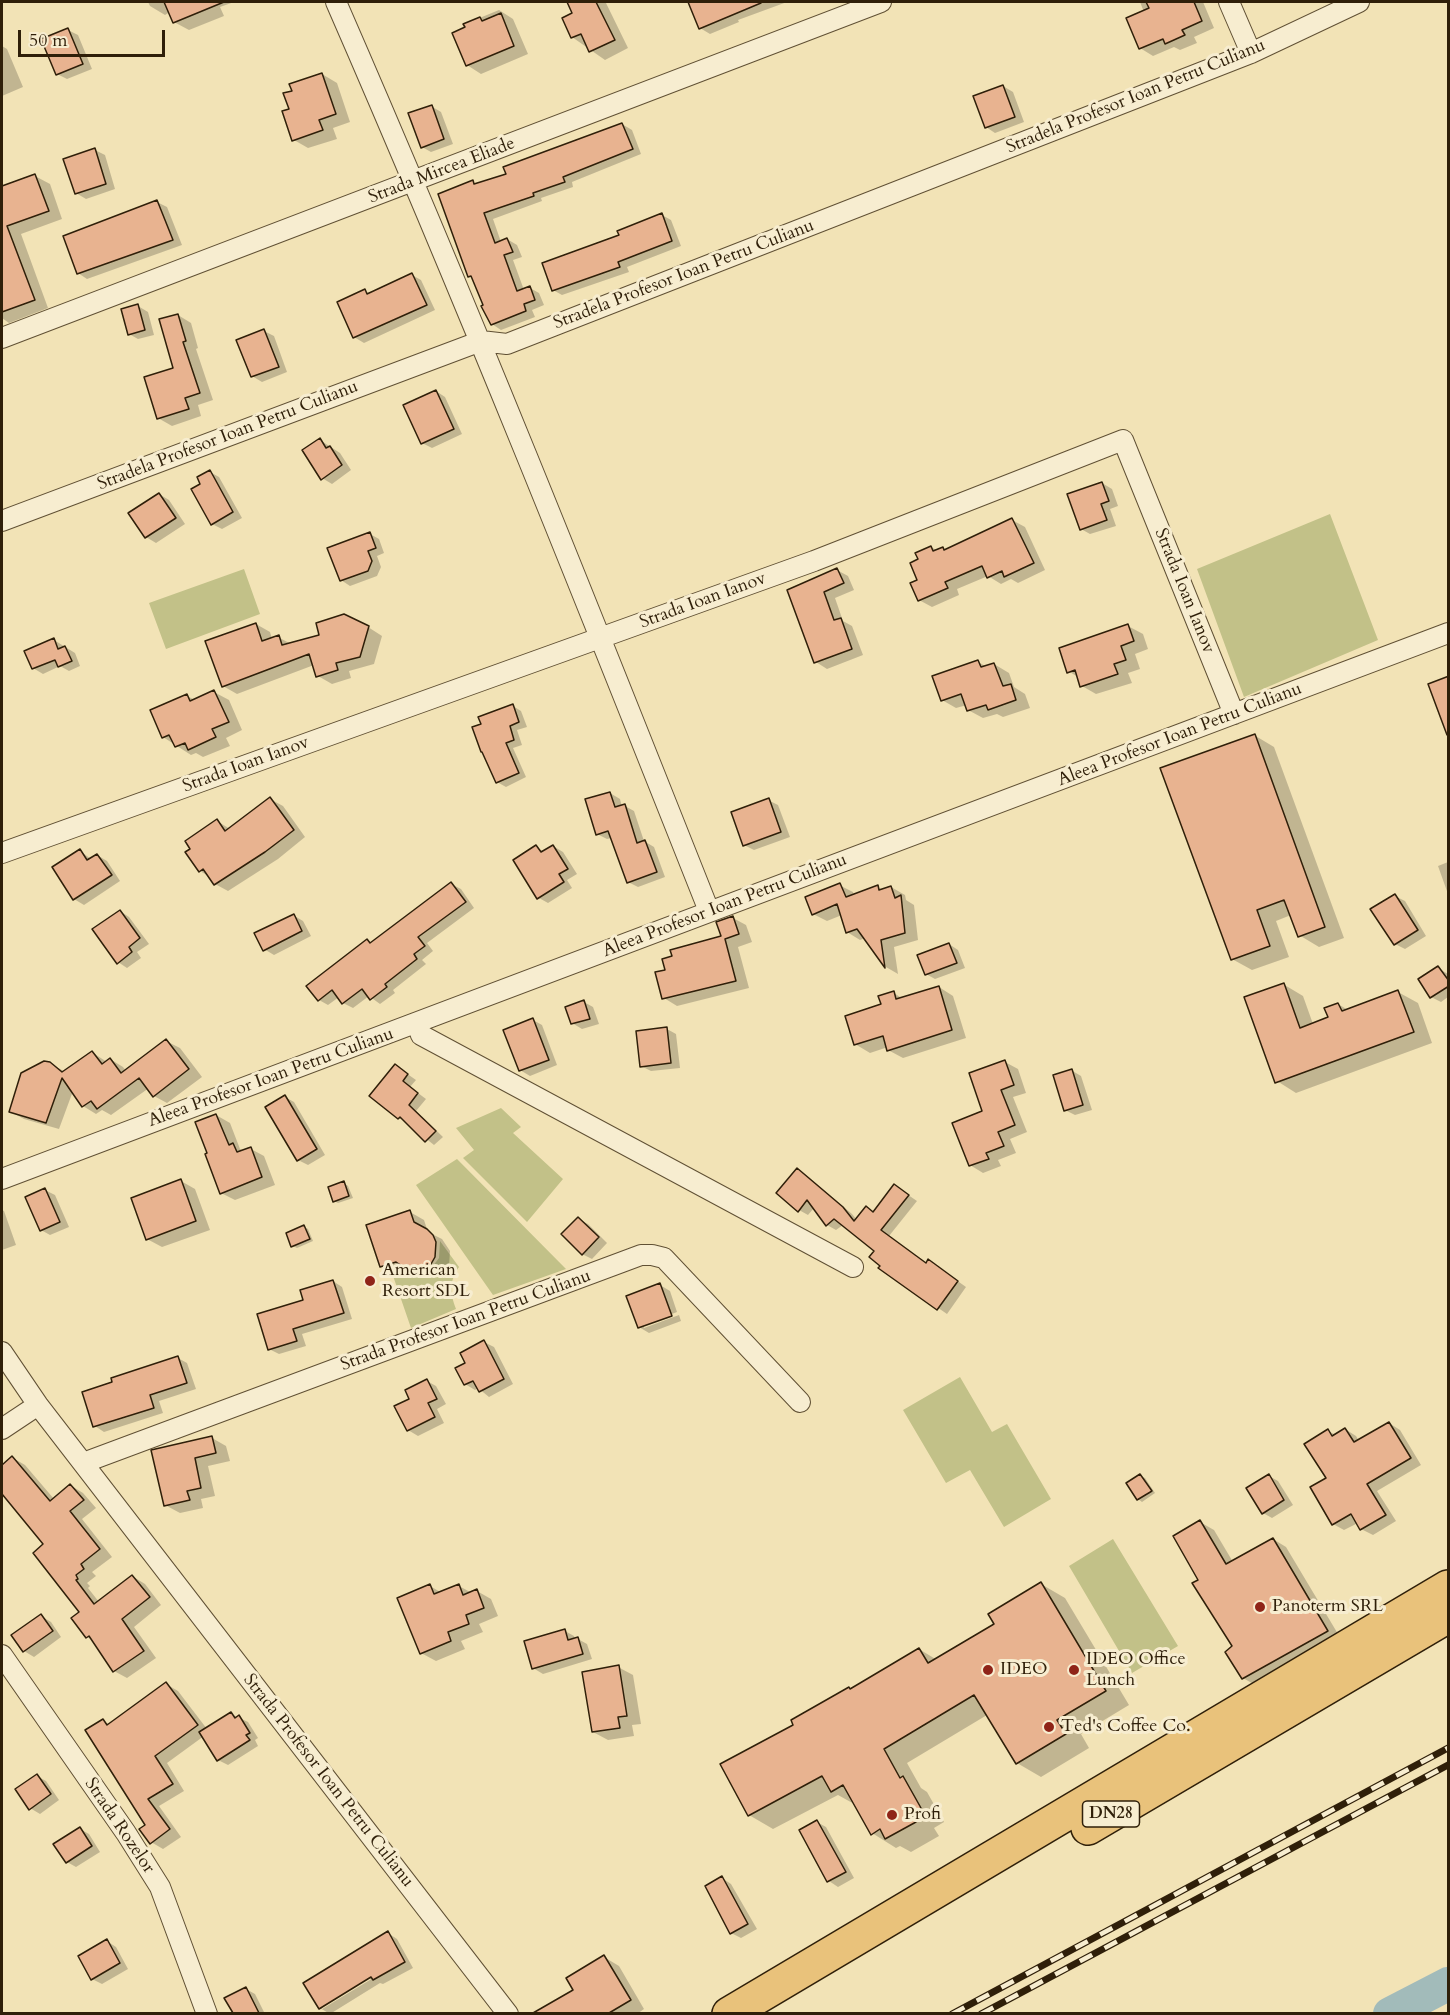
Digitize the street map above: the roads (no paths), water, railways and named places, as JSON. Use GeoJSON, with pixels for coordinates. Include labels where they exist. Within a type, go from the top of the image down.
{"type":"FeatureCollection","features":[{"type":"Feature","properties":{"kind":"highway","name":"DN28"},"geometry":{"type":"LineString","coordinates":[[729,2013],[1449,1587]]}},
{"type":"Feature","properties":{"kind":"highway","name":"DN28"},"geometry":{"type":"LineString","coordinates":[[774,2013],[1449,1616]]}},
{"type":"Feature","properties":{"kind":"street"},"geometry":{"type":"LineString","coordinates":[[336,2],[415,181],[481,341],[709,911]]}},
{"type":"Feature","properties":{"kind":"street","name":"Strada Mircea Eliade"},"geometry":{"type":"LineString","coordinates":[[2,338],[881,2]]}},
{"type":"Feature","properties":{"kind":"street"},"geometry":{"type":"LineString","coordinates":[[1229,2],[1251,53]]}},
{"type":"Feature","properties":{"kind":"street","name":"Stradela Profesor Ioan Petru Culianu"},"geometry":{"type":"LineString","coordinates":[[2,521],[481,341],[507,344],[1251,53],[1359,2]]}},
{"type":"Feature","properties":{"kind":"street","name":"Strada Ioan Ianov"},"geometry":{"type":"LineString","coordinates":[[2,853],[814,561],[1124,440],[1234,714]]}},
{"type":"Feature","properties":{"kind":"street","name":"Aleea Profesor Ioan Petru Culianu"},"geometry":{"type":"LineString","coordinates":[[2,1179],[1449,633]]}},
{"type":"Feature","properties":{"kind":"street"},"geometry":{"type":"LineString","coordinates":[[417,1023],[421,1035],[853,1267]]}},
{"type":"Feature","properties":{"kind":"street","name":"Strada Profesor Ioan Petru Culianu"},"geometry":{"type":"LineString","coordinates":[[82,1463],[641,1255],[664,1258],[800,1402]]}},
{"type":"Feature","properties":{"kind":"street","name":"Strada Profesor Ioan Petru Culianu"},"geometry":{"type":"LineString","coordinates":[[2,1352],[82,1463],[508,2013]]}},
{"type":"Feature","properties":{"kind":"street"},"geometry":{"type":"LineString","coordinates":[[2,1429],[38,1405]]}},
{"type":"Feature","properties":{"kind":"street","name":"Strada Rozelor"},"geometry":{"type":"LineString","coordinates":[[2,1655],[126,1833],[160,1887],[207,2013]]}},
{"type":"Feature","properties":{"kind":"waterway"},"geometry":{"type":"LineString","coordinates":[[1390,2014],[1448,1984]]}},
{"type":"Feature","properties":{"kind":"railway"},"geometry":{"type":"LineString","coordinates":[[952,2014],[1448,1748]]}},
{"type":"Feature","properties":{"kind":"railway"},"geometry":{"type":"LineString","coordinates":[[981,2014],[1448,1765]]}},
{"type":"Feature","properties":{"kind":"place","name":"American Resort SDL"},"geometry":{"type":"Point","coordinates":[370,1281]}},
{"type":"Feature","properties":{"kind":"place","name":"Panoterm SRL"},"geometry":{"type":"Point","coordinates":[1260,1607]}},
{"type":"Feature","properties":{"kind":"place","name":"IDEO"},"geometry":{"type":"Point","coordinates":[988,1670]}},
{"type":"Feature","properties":{"kind":"place","name":"IDEO Office Lunch"},"geometry":{"type":"Point","coordinates":[1074,1670]}},
{"type":"Feature","properties":{"kind":"place","name":"Ted's Coffee Co."},"geometry":{"type":"Point","coordinates":[1049,1727]}},
{"type":"Feature","properties":{"kind":"place","name":"Profi"},"geometry":{"type":"Point","coordinates":[892,1815]}}]}
